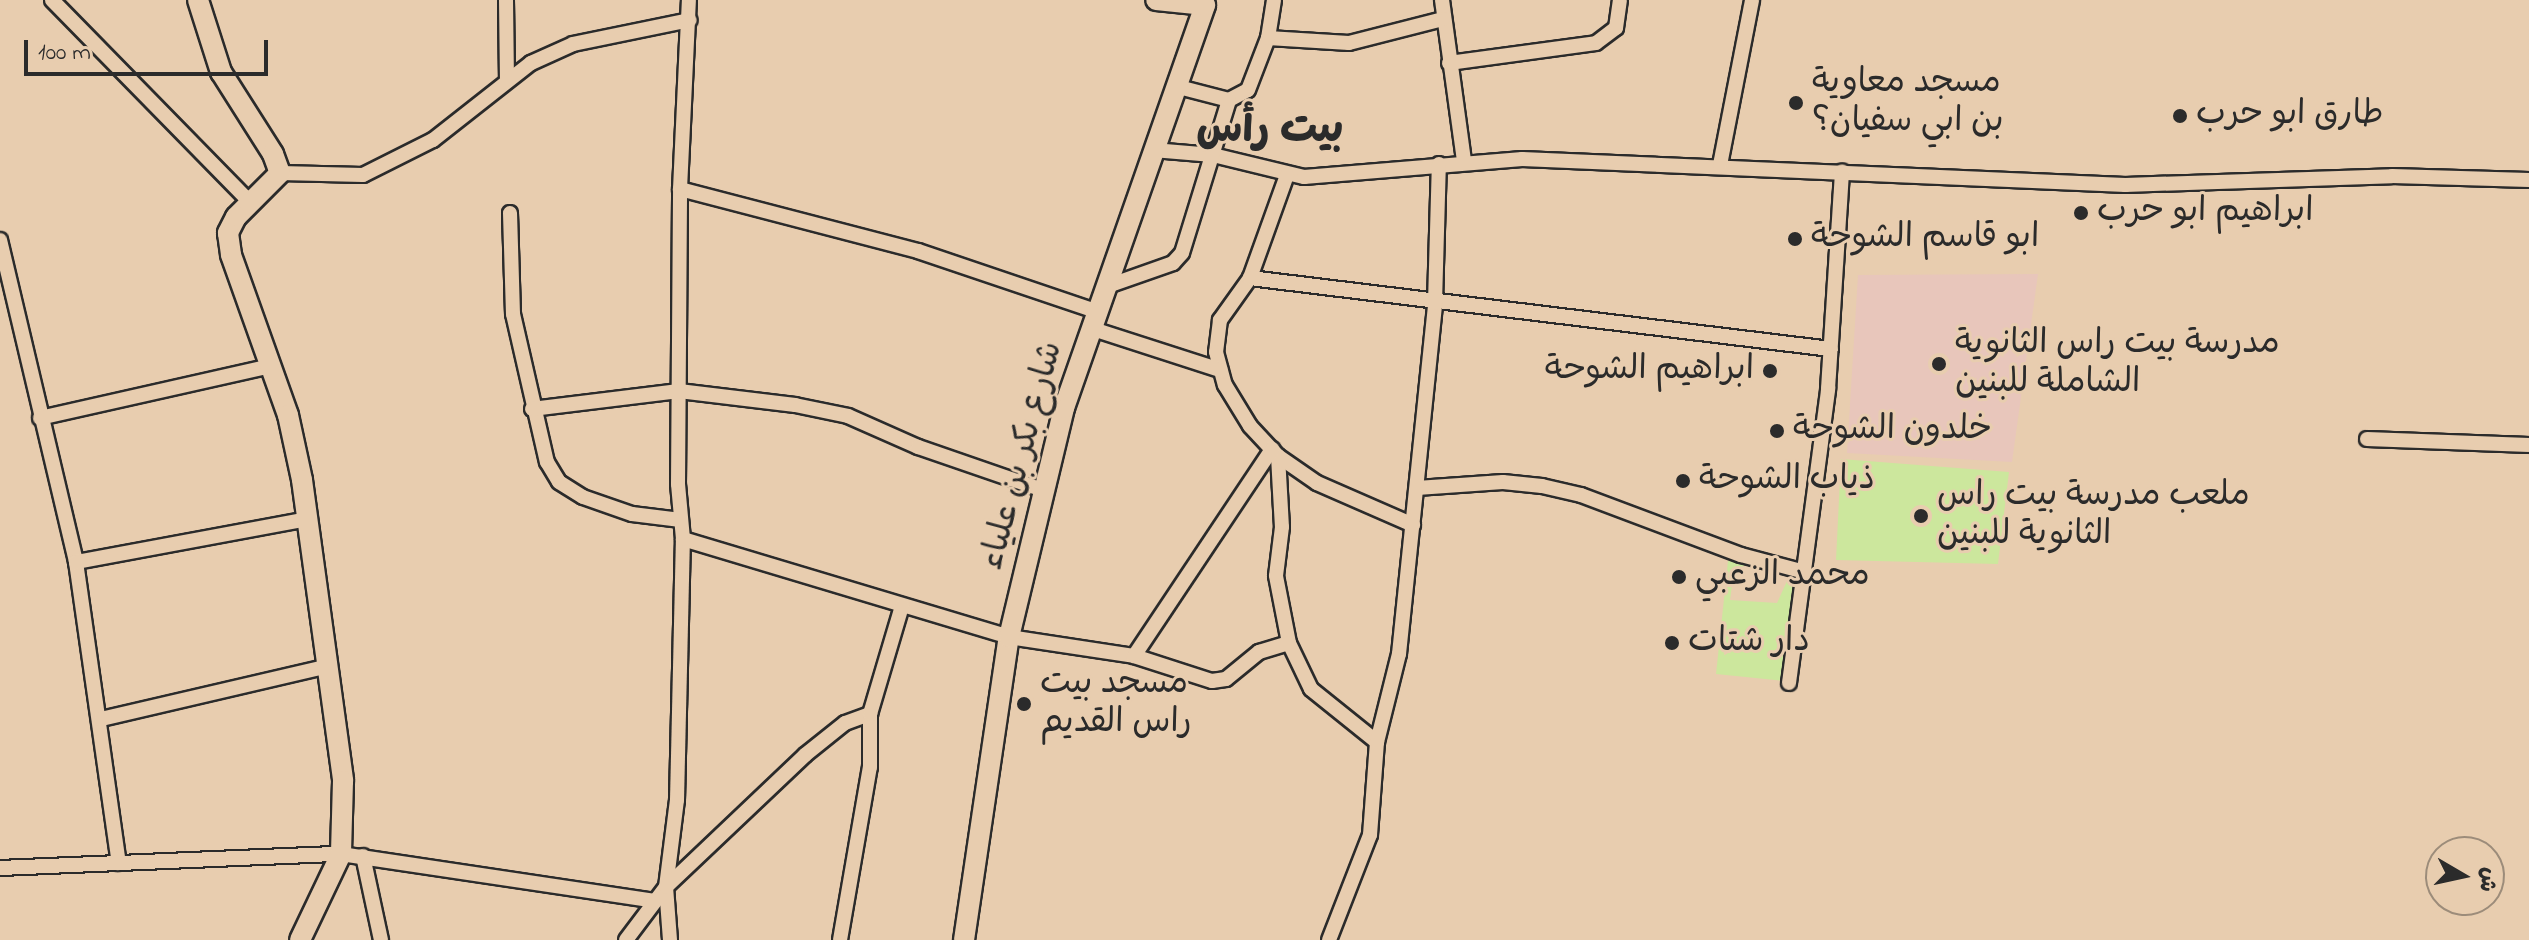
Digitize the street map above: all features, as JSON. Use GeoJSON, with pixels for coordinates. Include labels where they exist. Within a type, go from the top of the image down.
{"type":"FeatureCollection","features":[{"type":"Feature","properties":{"kind":"street"},"geometry":{"type":"LineString","coordinates":[[52,0],[250,202]]}},
{"type":"Feature","properties":{"kind":"street"},"geometry":{"type":"LineString","coordinates":[[198,0],[221,72],[273,154],[280,173]]}},
{"type":"Feature","properties":{"kind":"street"},"geometry":{"type":"LineString","coordinates":[[506,0],[507,81]]}},
{"type":"Feature","properties":{"kind":"street"},"geometry":{"type":"LineString","coordinates":[[670,940],[666,887],[677,800],[683,539],[679,391],[680,189],[689,0]]}},
{"type":"Feature","properties":{"kind":"street"},"geometry":{"type":"LineString","coordinates":[[1156,0],[1206,3]]}},
{"type":"Feature","properties":{"kind":"street"},"geometry":{"type":"LineString","coordinates":[[1175,86],[1229,100],[1248,90],[1268,38],[1274,0]]}},
{"type":"Feature","properties":{"kind":"street"},"geometry":{"type":"LineString","coordinates":[[1442,0],[1464,160]]}},
{"type":"Feature","properties":{"kind":"street"},"geometry":{"type":"LineString","coordinates":[[1449,63],[1596,43],[1616,28],[1620,0]]}},
{"type":"Feature","properties":{"kind":"street"},"geometry":{"type":"LineString","coordinates":[[1720,165],[1752,0]]}},
{"type":"Feature","properties":{"kind":"street","name":"شارع بكر بن علياء"},"geometry":{"type":"LineString","coordinates":[[964,940],[1009,637],[1043,490],[1093,319],[1206,3]]}},
{"type":"Feature","properties":{"kind":"street"},"geometry":{"type":"LineString","coordinates":[[1268,38],[1349,43],[1443,19]]}},
{"type":"Feature","properties":{"kind":"street"},"geometry":{"type":"LineString","coordinates":[[300,940],[341,854],[343,781],[324,667],[307,519],[288,415],[231,255],[228,233],[250,202],[280,173],[363,175],[433,140],[507,81],[573,44],[690,20]]}},
{"type":"Feature","properties":{"kind":"street"},"geometry":{"type":"LineString","coordinates":[[1105,287],[1178,260],[1229,100]]}},
{"type":"Feature","properties":{"kind":"street"},"geometry":{"type":"LineString","coordinates":[[1153,150],[1213,155],[1287,175],[1464,160],[1720,165],[2125,185],[2392,176],[2529,180]]}},
{"type":"Feature","properties":{"kind":"street"},"geometry":{"type":"LineString","coordinates":[[1329,940],[1370,835],[1377,742],[1399,654],[1435,303],[1439,164]]}},
{"type":"Feature","properties":{"kind":"street"},"geometry":{"type":"LineString","coordinates":[[1789,683],[1831,349],[1842,171]]}},
{"type":"Feature","properties":{"kind":"street"},"geometry":{"type":"LineString","coordinates":[[1287,175],[1250,278],[1220,320],[1220,370],[1250,426],[1275,453],[1317,483],[1413,525]]}},
{"type":"Feature","properties":{"kind":"street"},"geometry":{"type":"LineString","coordinates":[[680,189],[918,251],[1220,370]]}},
{"type":"Feature","properties":{"kind":"street"},"geometry":{"type":"LineString","coordinates":[[510,213],[513,314],[532,409],[547,462],[559,482],[632,514],[681,520]]}},
{"type":"Feature","properties":{"kind":"street"},"geometry":{"type":"LineString","coordinates":[[0,240],[76,562],[101,719],[119,863]]}},
{"type":"Feature","properties":{"kind":"street"},"geometry":{"type":"LineString","coordinates":[[1250,278],[1831,349]]}},
{"type":"Feature","properties":{"kind":"street"},"geometry":{"type":"LineString","coordinates":[[40,418],[271,366]]}},
{"type":"Feature","properties":{"kind":"street"},"geometry":{"type":"LineString","coordinates":[[532,409],[679,391],[848,416],[918,447],[1043,490]]}},
{"type":"Feature","properties":{"kind":"street"},"geometry":{"type":"LineString","coordinates":[[2367,439],[2529,445]]}},
{"type":"Feature","properties":{"kind":"street"},"geometry":{"type":"LineString","coordinates":[[1275,453],[1282,527],[1277,587],[1289,643],[1311,689],[1377,742]]}},
{"type":"Feature","properties":{"kind":"street"},"geometry":{"type":"LineString","coordinates":[[1134,656],[1275,453]]}},
{"type":"Feature","properties":{"kind":"street"},"geometry":{"type":"LineString","coordinates":[[1417,488],[1503,482],[1542,486],[1581,495],[1741,555],[1805,572]]}},
{"type":"Feature","properties":{"kind":"street"},"geometry":{"type":"LineString","coordinates":[[76,562],[307,519]]}},
{"type":"Feature","properties":{"kind":"street"},"geometry":{"type":"LineString","coordinates":[[683,539],[752,556],[902,606],[1009,637],[1134,656],[1216,682],[1259,652],[1289,643]]}},
{"type":"Feature","properties":{"kind":"street"},"geometry":{"type":"LineString","coordinates":[[840,940],[870,767],[870,714],[902,606]]}},
{"type":"Feature","properties":{"kind":"street"},"geometry":{"type":"LineString","coordinates":[[101,719],[324,667]]}},
{"type":"Feature","properties":{"kind":"street"},"geometry":{"type":"LineString","coordinates":[[626,940],[666,887],[805,755],[845,723],[870,714]]}},
{"type":"Feature","properties":{"kind":"street"},"geometry":{"type":"LineString","coordinates":[[0,868],[341,854],[655,901]]}},
{"type":"Feature","properties":{"kind":"street"},"geometry":{"type":"LineString","coordinates":[[363,856],[381,940]]}},
{"type":"Feature","properties":{"kind":"shaded area","name":"مدرسة بيت راس الثانوية الشاملة للبنين"},"geometry":{"type":"Polygon","coordinates":[[[2038,274],[2012,462],[1847,453],[1858,275],[2038,274]]]}},
{"type":"Feature","properties":{"kind":"green space","name":"ملعب مدرسة بيت راس الثانوية للبنين"},"geometry":{"type":"Polygon","coordinates":[[[1841,459],[2009,472],[1998,564],[1836,560],[1841,459]]]}},
{"type":"Feature","properties":{"kind":"green space"},"geometry":{"type":"Polygon","coordinates":[[[1728,561],[1751,563],[1734,570],[1730,600],[1777,603],[1787,581],[1797,582],[1786,681],[1716,674],[1728,561]]]}},
{"type":"Feature","properties":{"kind":"place","name":"مسجد معاوية بن ابي سفيان؟"},"geometry":{"type":"Point","coordinates":[1796,103]}},
{"type":"Feature","properties":{"kind":"place","name":"طارق ابو حرب"},"geometry":{"type":"Point","coordinates":[2180,116]}},
{"type":"Feature","properties":{"kind":"place","name":"ابراهيم ابو حرب"},"geometry":{"type":"Point","coordinates":[2081,213]}},
{"type":"Feature","properties":{"kind":"place","name":"ابو قاسم الشوحة"},"geometry":{"type":"Point","coordinates":[1795,239]}},
{"type":"Feature","properties":{"kind":"place","name":"مدرسة بيت راس الثانوية الشاملة للبنين"},"geometry":{"type":"Point","coordinates":[1939,364]}},
{"type":"Feature","properties":{"kind":"place","name":"ابراهيم الشوحة"},"geometry":{"type":"Point","coordinates":[1770,371]}},
{"type":"Feature","properties":{"kind":"place","name":"خلدون الشوحة"},"geometry":{"type":"Point","coordinates":[1777,431]}},
{"type":"Feature","properties":{"kind":"place","name":"ذياب الشوحة"},"geometry":{"type":"Point","coordinates":[1683,481]}},
{"type":"Feature","properties":{"kind":"place","name":"ملعب مدرسة بيت راس الثانوية للبنين"},"geometry":{"type":"Point","coordinates":[1921,516]}},
{"type":"Feature","properties":{"kind":"place","name":"محمد الزعبي"},"geometry":{"type":"Point","coordinates":[1679,577]}},
{"type":"Feature","properties":{"kind":"place","name":"دار شتات"},"geometry":{"type":"Point","coordinates":[1672,643]}},
{"type":"Feature","properties":{"kind":"place","name":"مسجد بيت راس القديم"},"geometry":{"type":"Point","coordinates":[1024,704]}},
{"type":"Feature","properties":{"kind":"district","name":"بيت رأس"},"geometry":{"type":"Point","coordinates":[1270,131]}}]}
